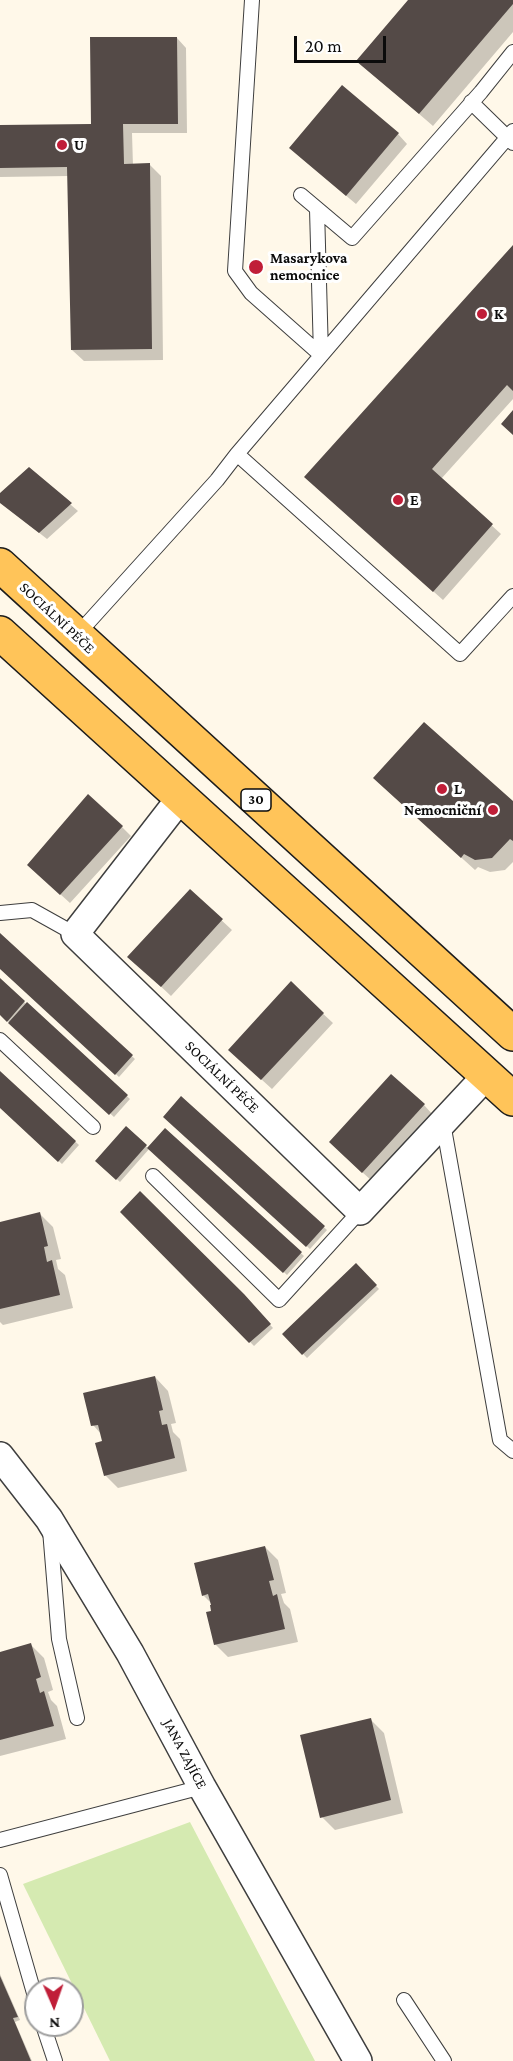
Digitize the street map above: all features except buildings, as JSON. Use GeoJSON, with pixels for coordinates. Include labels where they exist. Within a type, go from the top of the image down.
{"type":"FeatureCollection","features":[{"type":"Feature","properties":{"kind":"main road","name":"SOCIÁLNÍ PÉČE"},"geometry":{"type":"LineString","coordinates":[[0,565],[513,1034]]}},
{"type":"Feature","properties":{"kind":"main road"},"geometry":{"type":"LineString","coordinates":[[5,644],[182,796],[504,1086]]}},
{"type":"Feature","properties":{"kind":"street"},"geometry":{"type":"LineString","coordinates":[[75,934],[182,796]]}},
{"type":"Feature","properties":{"kind":"street","name":"SOCIÁLNÍ PÉČE"},"geometry":{"type":"LineString","coordinates":[[75,934],[360,1211]]}},
{"type":"Feature","properties":{"kind":"street"},"geometry":{"type":"LineString","coordinates":[[360,1211],[442,1123],[504,1086]]}},
{"type":"Feature","properties":{"kind":"street","name":"JANA ZAJÍCE"},"geometry":{"type":"LineString","coordinates":[[0,1456],[49,1519],[130,1653],[202,1786],[358,2061]]}},
{"type":"Feature","properties":{"kind":"lane"},"geometry":{"type":"LineString","coordinates":[[252,0],[236,272],[250,293],[321,355]]}},
{"type":"Feature","properties":{"kind":"lane"},"geometry":{"type":"LineString","coordinates":[[301,195],[352,238],[513,52]]}},
{"type":"Feature","properties":{"kind":"lane"},"geometry":{"type":"LineString","coordinates":[[76,636],[217,480],[321,355],[511,137],[471,102]]}},
{"type":"Feature","properties":{"kind":"lane"},"geometry":{"type":"LineString","coordinates":[[317,209],[321,355]]}},
{"type":"Feature","properties":{"kind":"lane"},"geometry":{"type":"LineString","coordinates":[[237,454],[460,654],[513,596]]}},
{"type":"Feature","properties":{"kind":"lane"},"geometry":{"type":"LineString","coordinates":[[0,913],[32,909],[75,934]]}},
{"type":"Feature","properties":{"kind":"lane"},"geometry":{"type":"LineString","coordinates":[[0,1040],[93,1127]]}},
{"type":"Feature","properties":{"kind":"lane"},"geometry":{"type":"LineString","coordinates":[[442,1123],[500,1440],[513,1451]]}},
{"type":"Feature","properties":{"kind":"lane"},"geometry":{"type":"LineString","coordinates":[[153,1176],[279,1300],[360,1211]]}},
{"type":"Feature","properties":{"kind":"lane"},"geometry":{"type":"LineString","coordinates":[[49,1519],[59,1639],[77,1718]]}},
{"type":"Feature","properties":{"kind":"lane"},"geometry":{"type":"LineString","coordinates":[[0,1840],[202,1786]]}},
{"type":"Feature","properties":{"kind":"lane"},"geometry":{"type":"LineString","coordinates":[[0,1875],[29,1977]]}},
{"type":"Feature","properties":{"kind":"lane"},"geometry":{"type":"LineString","coordinates":[[404,2000],[444,2061]]}},
{"type":"Feature","properties":{"kind":"lane"},"geometry":{"type":"LineString","coordinates":[[47,2037],[55,2061]]}},
{"type":"Feature","properties":{"kind":"green space"},"geometry":{"type":"Polygon","coordinates":[[[190,1822],[315,2061],[110,2061],[84,2008],[84,1977],[69,1977],[23,1884],[190,1822]]]}},
{"type":"Feature","properties":{"kind":"place","name":"U"},"geometry":{"type":"Point","coordinates":[62,145]}},
{"type":"Feature","properties":{"kind":"place","name":"Masarykova nemocnice"},"geometry":{"type":"Point","coordinates":[256,267]}},
{"type":"Feature","properties":{"kind":"place","name":"K"},"geometry":{"type":"Point","coordinates":[482,314]}},
{"type":"Feature","properties":{"kind":"place","name":"E"},"geometry":{"type":"Point","coordinates":[398,500]}},
{"type":"Feature","properties":{"kind":"place","name":"L"},"geometry":{"type":"Point","coordinates":[442,789]}},
{"type":"Feature","properties":{"kind":"place","name":"Nemocniční"},"geometry":{"type":"Point","coordinates":[493,810]}}]}
